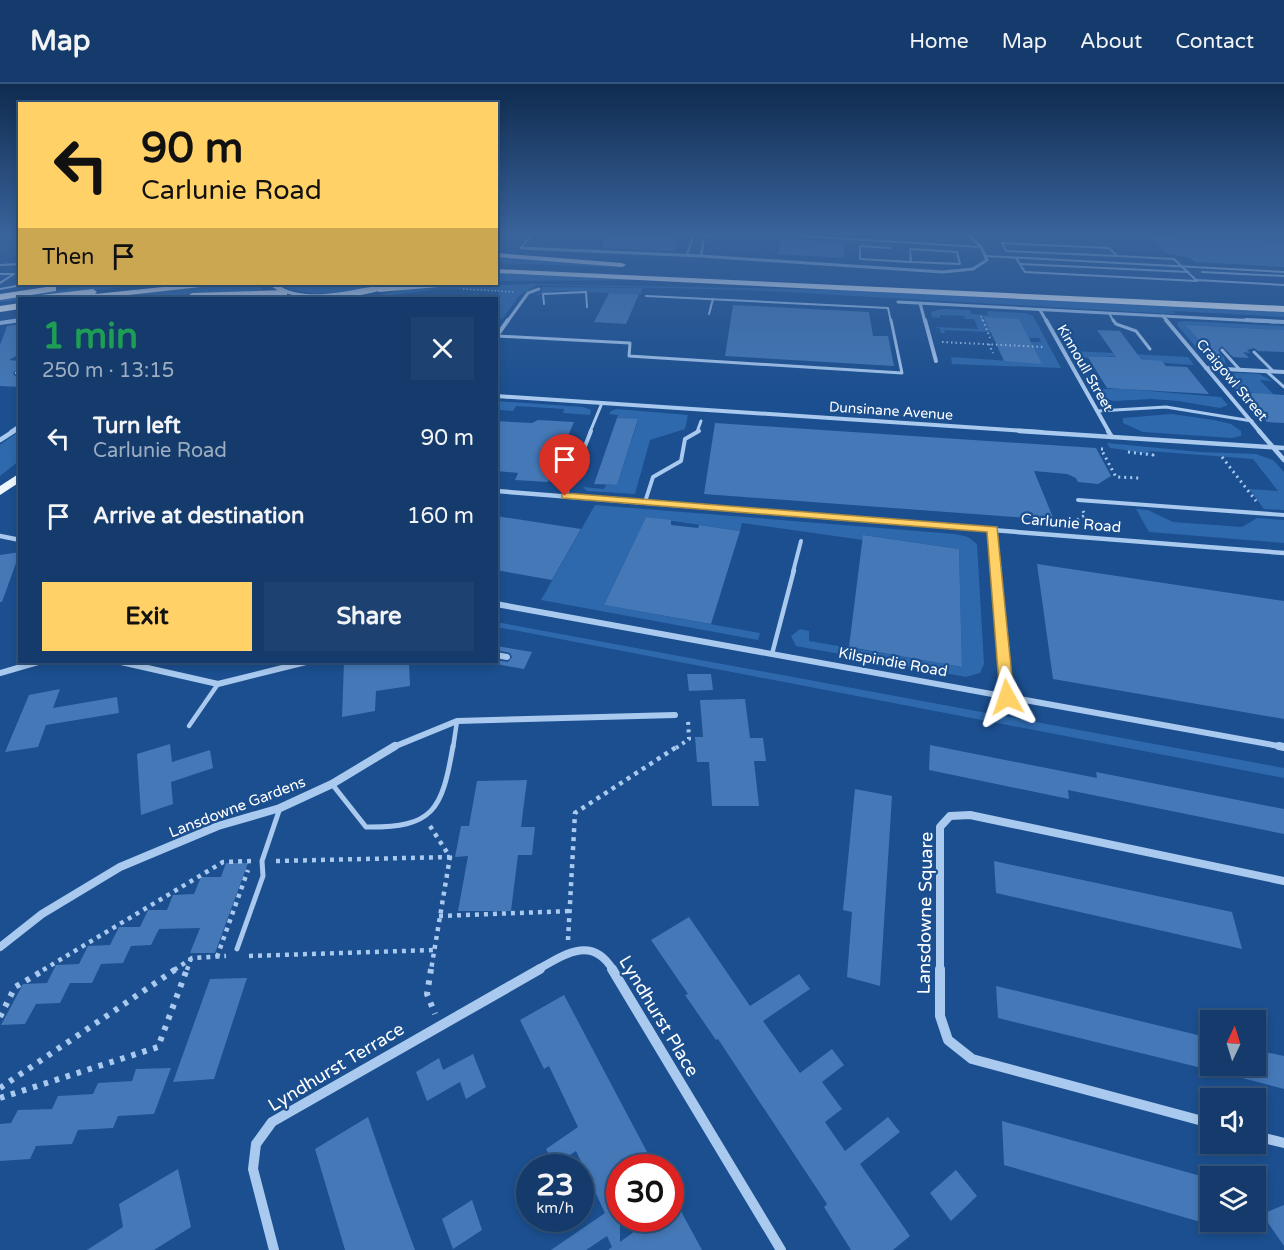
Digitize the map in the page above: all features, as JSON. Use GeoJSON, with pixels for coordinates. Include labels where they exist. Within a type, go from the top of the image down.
{"type":"FeatureCollection","features":[{"type":"Feature","properties":{"kind":"highway"},"geometry":{"type":"LineString","coordinates":[[0,297],[67,287]]}},
{"type":"Feature","properties":{"kind":"highway"},"geometry":{"type":"LineString","coordinates":[[50,297],[133,287]]}},
{"type":"Feature","properties":{"kind":"highway"},"geometry":{"type":"LineString","coordinates":[[91,297],[179,287]]}},
{"type":"Feature","properties":{"kind":"highway"},"geometry":{"type":"LineString","coordinates":[[376,290],[425,287]]}},
{"type":"Feature","properties":{"kind":"highway"},"geometry":{"type":"LineString","coordinates":[[864,287],[1284,309]]}},
{"type":"Feature","properties":{"kind":"highway"},"geometry":{"type":"LineString","coordinates":[[968,287],[1284,303]]}},
{"type":"Feature","properties":{"kind":"highway"},"geometry":{"type":"LineString","coordinates":[[174,297],[237,292],[284,292]]}},
{"type":"Feature","properties":{"kind":"highway"},"geometry":{"type":"LineString","coordinates":[[0,304],[18,301]]}},
{"type":"Feature","properties":{"kind":"highway"},"geometry":{"type":"LineString","coordinates":[[0,309],[18,306]]}},
{"type":"Feature","properties":{"kind":"highway"},"geometry":{"type":"LineString","coordinates":[[0,315],[18,313]]}},
{"type":"Feature","properties":{"kind":"main road"},"geometry":{"type":"LineString","coordinates":[[277,287],[294,294],[334,294],[376,290]]}},
{"type":"Feature","properties":{"kind":"main road"},"geometry":{"type":"LineString","coordinates":[[354,297],[383,287]]}},
{"type":"Feature","properties":{"kind":"main road"},"geometry":{"type":"LineString","coordinates":[[294,294],[301,297]]}},
{"type":"Feature","properties":{"kind":"main road"},"geometry":{"type":"LineString","coordinates":[[0,492],[18,478]]}},
{"type":"Feature","properties":{"kind":"street"},"geometry":{"type":"LineString","coordinates":[[498,336],[528,293],[539,289]]}},
{"type":"Feature","properties":{"kind":"street"},"geometry":{"type":"LineString","coordinates":[[898,302],[1284,322]]}},
{"type":"Feature","properties":{"kind":"street"},"geometry":{"type":"LineString","coordinates":[[920,303],[936,361]]}},
{"type":"Feature","properties":{"kind":"street","name":"Kinnoull Street"},"geometry":{"type":"LineString","coordinates":[[1040,310],[1112,437]]}},
{"type":"Feature","properties":{"kind":"street","name":"Craigowl Street"},"geometry":{"type":"LineString","coordinates":[[1163,316],[1284,460]]}},
{"type":"Feature","properties":{"kind":"street"},"geometry":{"type":"LineString","coordinates":[[0,323],[18,320]]}},
{"type":"Feature","properties":{"kind":"street"},"geometry":{"type":"LineString","coordinates":[[1206,368],[1284,372]]}},
{"type":"Feature","properties":{"kind":"street","name":"Dunsinane Avenue"},"geometry":{"type":"LineString","coordinates":[[498,396],[1284,448]]}},
{"type":"Feature","properties":{"kind":"street"},"geometry":{"type":"LineString","coordinates":[[0,440],[18,427]]}},
{"type":"Feature","properties":{"kind":"street","name":"Carlunie Road"},"geometry":{"type":"LineString","coordinates":[[498,490],[1284,553]]}},
{"type":"Feature","properties":{"kind":"street"},"geometry":{"type":"LineString","coordinates":[[993,529],[1007,697]]}},
{"type":"Feature","properties":{"kind":"street"},"geometry":{"type":"LineString","coordinates":[[0,536],[18,540]]}},
{"type":"Feature","properties":{"kind":"street","name":"Kilspindie Road"},"geometry":{"type":"LineString","coordinates":[[498,604],[1284,747]]}},
{"type":"Feature","properties":{"kind":"street"},"geometry":{"type":"LineString","coordinates":[[498,655],[507,657]]}},
{"type":"Feature","properties":{"kind":"street"},"geometry":{"type":"LineString","coordinates":[[0,673],[35,663]]}},
{"type":"Feature","properties":{"kind":"street"},"geometry":{"type":"LineString","coordinates":[[125,663],[218,684],[303,663]]}},
{"type":"Feature","properties":{"kind":"street","name":"Lansdowne Gardens"},"geometry":{"type":"LineString","coordinates":[[0,947],[42,914],[120,867],[218,826],[280,808],[332,784],[385,750],[457,721],[675,715]]}},
{"type":"Feature","properties":{"kind":"street","name":"Lansdowne Square"},"geometry":{"type":"LineString","coordinates":[[1200,1120],[972,1059],[948,1040],[940,1016],[940,827],[950,816],[970,815],[1284,881]]}},
{"type":"Feature","properties":{"kind":"street","name":"Lyndhurst Place"},"geometry":{"type":"LineString","coordinates":[[440,1025],[567,953],[589,949],[606,958],[780,1250]]}},
{"type":"Feature","properties":{"kind":"street","name":"Lyndhurst Terrace"},"geometry":{"type":"LineString","coordinates":[[273,1250],[253,1169],[256,1144],[272,1122],[440,1025]]}},
{"type":"Feature","properties":{"kind":"street"},"geometry":{"type":"LineString","coordinates":[[1266,1138],[1284,1143]]}},
{"type":"Feature","properties":{"kind":"lane"},"geometry":{"type":"LineString","coordinates":[[544,304],[543,294],[586,292],[587,307]]}},
{"type":"Feature","properties":{"kind":"lane"},"geometry":{"type":"LineString","coordinates":[[498,337],[630,343],[629,357],[902,373],[888,308],[646,296]]}},
{"type":"Feature","properties":{"kind":"lane"},"geometry":{"type":"LineString","coordinates":[[709,314],[713,299]]}},
{"type":"Feature","properties":{"kind":"lane"},"geometry":{"type":"LineString","coordinates":[[1109,313],[1116,324],[1136,331],[1150,349]]}},
{"type":"Feature","properties":{"kind":"lane"},"geometry":{"type":"LineString","coordinates":[[1222,350],[1240,370]]}},
{"type":"Feature","properties":{"kind":"lane"},"geometry":{"type":"LineString","coordinates":[[1254,352],[1273,371]]}},
{"type":"Feature","properties":{"kind":"lane"},"geometry":{"type":"LineString","coordinates":[[1266,371],[1284,387]]}},
{"type":"Feature","properties":{"kind":"lane"},"geometry":{"type":"LineString","coordinates":[[565,496],[602,403]]}},
{"type":"Feature","properties":{"kind":"lane"},"geometry":{"type":"LineString","coordinates":[[1098,411],[1166,407],[1252,421]]}},
{"type":"Feature","properties":{"kind":"lane"},"geometry":{"type":"LineString","coordinates":[[645,502],[651,478],[657,472],[672,468],[681,461],[685,439],[699,432],[701,421]]}},
{"type":"Feature","properties":{"kind":"lane"},"geometry":{"type":"LineString","coordinates":[[1078,500],[1284,515]]}},
{"type":"Feature","properties":{"kind":"lane"},"geometry":{"type":"LineString","coordinates":[[772,654],[801,541]]}},
{"type":"Feature","properties":{"kind":"lane"},"geometry":{"type":"LineString","coordinates":[[189,726],[218,684]]}},
{"type":"Feature","properties":{"kind":"lane"},"geometry":{"type":"LineString","coordinates":[[332,784],[366,827],[396,827],[425,818],[441,800],[457,721]]}},
{"type":"Feature","properties":{"kind":"lane"},"geometry":{"type":"LineString","coordinates":[[238,953],[263,876],[262,861],[280,808]]}},
{"type":"Feature","properties":{"kind":"path"},"geometry":{"type":"LineString","coordinates":[[467,287],[528,293]]}},
{"type":"Feature","properties":{"kind":"path"},"geometry":{"type":"LineString","coordinates":[[977,306],[990,338]]}},
{"type":"Feature","properties":{"kind":"path"},"geometry":{"type":"LineString","coordinates":[[930,341],[1044,347]]}},
{"type":"Feature","properties":{"kind":"path"},"geometry":{"type":"LineString","coordinates":[[989,344],[993,353]]}},
{"type":"Feature","properties":{"kind":"path"},"geometry":{"type":"LineString","coordinates":[[1108,450],[1101,449],[1116,477],[1139,478]]}},
{"type":"Feature","properties":{"kind":"path"},"geometry":{"type":"LineString","coordinates":[[1123,450],[1144,455],[1162,453]]}},
{"type":"Feature","properties":{"kind":"path"},"geometry":{"type":"LineString","coordinates":[[1213,457],[1224,458],[1257,502],[1249,502]]}},
{"type":"Feature","properties":{"kind":"path"},"geometry":{"type":"LineString","coordinates":[[567,953],[575,813],[689,739],[687,715],[675,715]]}},
{"type":"Feature","properties":{"kind":"path"},"geometry":{"type":"LineString","coordinates":[[425,818],[450,857],[427,994],[440,1025]]}},
{"type":"Feature","properties":{"kind":"path"},"geometry":{"type":"LineString","coordinates":[[0,1017],[15,987],[223,862],[450,857]]}},
{"type":"Feature","properties":{"kind":"path"},"geometry":{"type":"LineString","coordinates":[[217,957],[251,861]]}},
{"type":"Feature","properties":{"kind":"path"},"geometry":{"type":"LineString","coordinates":[[440,916],[570,911]]}},
{"type":"Feature","properties":{"kind":"path"},"geometry":{"type":"LineString","coordinates":[[238,953],[434,950]]}},
{"type":"Feature","properties":{"kind":"path"},"geometry":{"type":"LineString","coordinates":[[0,1088],[192,958],[228,956]]}},
{"type":"Feature","properties":{"kind":"path"},"geometry":{"type":"LineString","coordinates":[[0,1098],[158,1047],[192,958]]}},
{"type":"Feature","properties":{"kind":"shaded area"},"geometry":{"type":"Polygon","coordinates":[[[78,287],[118,287],[40,297],[18,297],[18,300],[0,302],[0,298],[78,287]]]}},
{"type":"Feature","properties":{"kind":"shaded area"},"geometry":{"type":"Polygon","coordinates":[[[198,287],[262,287],[262,290],[155,297],[108,297],[198,287]]]}},
{"type":"Feature","properties":{"kind":"shaded area"},"geometry":{"type":"Polygon","coordinates":[[[286,287],[371,287],[334,293],[286,287]]]}},
{"type":"Feature","properties":{"kind":"shaded area"},"geometry":{"type":"Polygon","coordinates":[[[532,287],[519,296],[503,318],[498,319],[497,297],[500,291],[442,289],[370,297],[410,288],[532,287]]]}},
{"type":"Feature","properties":{"kind":"shaded area"},"geometry":{"type":"Polygon","coordinates":[[[543,287],[643,288],[641,294],[556,291],[534,296],[542,291],[543,287]]]}},
{"type":"Feature","properties":{"kind":"shaded area"},"geometry":{"type":"Polygon","coordinates":[[[638,287],[885,291],[1284,311],[1284,317],[1173,311],[1175,314],[747,290],[638,287]]]}},
{"type":"Feature","properties":{"kind":"shaded area"},"geometry":{"type":"Polygon","coordinates":[[[941,309],[970,310],[972,314],[988,315],[987,311],[1025,313],[1033,316],[1061,368],[952,364],[951,357],[1041,363],[1028,342],[1041,342],[1039,338],[1028,338],[1026,334],[944,330],[945,333],[941,333],[936,327],[978,329],[974,319],[965,319],[964,316],[932,317],[931,312],[941,309]]]}},
{"type":"Feature","properties":{"kind":"shaded area"},"geometry":{"type":"Polygon","coordinates":[[[1178,322],[1284,326],[1284,330],[1185,325],[1212,356],[1224,357],[1226,365],[1211,360],[1199,350],[1177,325],[1178,322]]]}},
{"type":"Feature","properties":{"kind":"shaded area"},"geometry":{"type":"Polygon","coordinates":[[[1074,351],[1188,357],[1194,365],[1126,356],[1079,358],[1074,351]]]}},
{"type":"Feature","properties":{"kind":"shaded area"},"geometry":{"type":"Polygon","coordinates":[[[1237,373],[1259,374],[1272,381],[1260,380],[1284,406],[1260,412],[1264,419],[1260,418],[1241,397],[1261,398],[1257,393],[1237,392],[1224,377],[1237,373]]]}},
{"type":"Feature","properties":{"kind":"shaded area"},"geometry":{"type":"Polygon","coordinates":[[[1098,389],[1221,397],[1228,405],[1220,408],[1152,399],[1114,401],[1104,399],[1098,389]]]}},
{"type":"Feature","properties":{"kind":"shaded area"},"geometry":{"type":"Polygon","coordinates":[[[498,401],[583,407],[591,410],[590,415],[563,413],[564,409],[516,406],[513,411],[498,410],[498,401]]]}},
{"type":"Feature","properties":{"kind":"shaded area"},"geometry":{"type":"Polygon","coordinates":[[[617,409],[688,415],[685,429],[650,440],[635,494],[587,491],[583,487],[604,489],[606,485],[617,485],[638,420],[617,418],[618,415],[609,414],[617,409]]]}},
{"type":"Feature","properties":{"kind":"shaded area"},"geometry":{"type":"Polygon","coordinates":[[[1172,414],[1231,424],[1241,431],[1241,436],[1232,438],[1143,432],[1123,423],[1123,418],[1172,414]]]}},
{"type":"Feature","properties":{"kind":"shaded area"},"geometry":{"type":"Polygon","coordinates":[[[18,432],[18,462],[0,476],[0,445],[18,432]]]}},
{"type":"Feature","properties":{"kind":"shaded area"},"geometry":{"type":"Polygon","coordinates":[[[1107,443],[1200,452],[1256,454],[1273,460],[1284,472],[1284,510],[1264,509],[1249,489],[1278,491],[1253,459],[1149,451],[1150,454],[1110,448],[1107,443]]]}},
{"type":"Feature","properties":{"kind":"shaded area"},"geometry":{"type":"Polygon","coordinates":[[[595,505],[955,534],[968,537],[977,544],[984,664],[980,673],[966,677],[796,646],[791,636],[800,629],[809,631],[809,641],[962,667],[959,549],[864,535],[863,540],[742,523],[740,531],[646,517],[604,605],[760,633],[758,640],[541,600],[595,505]]]}},
{"type":"Feature","properties":{"kind":"shaded area"},"geometry":{"type":"Polygon","coordinates":[[[1136,509],[1148,510],[1173,522],[1242,527],[1257,518],[1284,520],[1284,543],[1149,532],[1136,509]]]}},
{"type":"Feature","properties":{"kind":"shaded area"},"geometry":{"type":"Polygon","coordinates":[[[498,622],[1284,768],[1284,778],[498,627],[498,622]]]}},
{"type":"Feature","properties":{"kind":"building"},"geometry":{"type":"Polygon","coordinates":[[[609,293],[639,294],[626,324],[594,322],[609,293]]]}},
{"type":"Feature","properties":{"kind":"building"},"geometry":{"type":"Polygon","coordinates":[[[733,305],[869,312],[873,336],[888,336],[894,366],[725,356],[733,305]]]}},
{"type":"Feature","properties":{"kind":"building"},"geometry":{"type":"Polygon","coordinates":[[[984,317],[1019,319],[1042,364],[1004,361],[984,317]]]}},
{"type":"Feature","properties":{"kind":"building"},"geometry":{"type":"Polygon","coordinates":[[[18,324],[18,355],[9,360],[18,361],[18,369],[13,373],[18,376],[18,387],[0,386],[0,345],[7,326],[18,324]]]}},
{"type":"Feature","properties":{"kind":"building"},"geometry":{"type":"Polygon","coordinates":[[[1185,325],[1284,330],[1284,352],[1258,351],[1254,348],[1247,350],[1250,353],[1243,352],[1249,358],[1233,357],[1222,346],[1218,350],[1223,357],[1213,356],[1185,325]]]}},
{"type":"Feature","properties":{"kind":"building"},"geometry":{"type":"Polygon","coordinates":[[[1097,330],[1120,331],[1141,359],[1162,361],[1166,366],[1187,367],[1209,394],[1107,388],[1088,357],[1116,357],[1097,330]]]}},
{"type":"Feature","properties":{"kind":"building"},"geometry":{"type":"Polygon","coordinates":[[[1241,392],[1284,395],[1284,423],[1267,422],[1241,392]]]}},
{"type":"Feature","properties":{"kind":"building"},"geometry":{"type":"Polygon","coordinates":[[[617,418],[638,419],[617,485],[594,484],[617,418]]]}},
{"type":"Feature","properties":{"kind":"building"},"geometry":{"type":"Polygon","coordinates":[[[538,420],[574,422],[548,482],[515,480],[518,473],[498,471],[498,421],[532,423],[538,420]]]}},
{"type":"Feature","properties":{"kind":"building"},"geometry":{"type":"Polygon","coordinates":[[[715,423],[1096,448],[1111,476],[1098,484],[1078,482],[1076,478],[1067,474],[1034,471],[1054,520],[704,494],[715,423]]]}},
{"type":"Feature","properties":{"kind":"building"},"geometry":{"type":"Polygon","coordinates":[[[498,516],[581,529],[552,580],[498,570],[498,516]]]}},
{"type":"Feature","properties":{"kind":"building"},"geometry":{"type":"Polygon","coordinates":[[[646,517],[671,520],[671,525],[698,528],[699,525],[740,531],[711,624],[604,605],[646,517]]]}},
{"type":"Feature","properties":{"kind":"building"},"geometry":{"type":"Polygon","coordinates":[[[863,535],[959,549],[962,667],[849,647],[863,535]]]}},
{"type":"Feature","properties":{"kind":"building"},"geometry":{"type":"Polygon","coordinates":[[[18,552],[2,602],[0,602],[0,555],[18,552]]]}},
{"type":"Feature","properties":{"kind":"building"},"geometry":{"type":"Polygon","coordinates":[[[1037,564],[1284,601],[1284,719],[1053,679],[1037,564]]]}},
{"type":"Feature","properties":{"kind":"building"},"geometry":{"type":"Polygon","coordinates":[[[498,646],[532,652],[524,669],[496,664],[498,660],[508,662],[512,657],[510,653],[498,650],[498,646]]]}},
{"type":"Feature","properties":{"kind":"building"},"geometry":{"type":"Polygon","coordinates":[[[344,663],[409,663],[410,686],[376,691],[375,711],[342,717],[344,663]]]}},
{"type":"Feature","properties":{"kind":"building"},"geometry":{"type":"Polygon","coordinates":[[[687,674],[711,674],[713,690],[689,691],[687,674]]]}},
{"type":"Feature","properties":{"kind":"building"},"geometry":{"type":"Polygon","coordinates":[[[60,689],[53,708],[117,697],[119,713],[46,725],[38,747],[5,752],[29,695],[60,689]]]}},
{"type":"Feature","properties":{"kind":"building"},"geometry":{"type":"Polygon","coordinates":[[[745,699],[750,738],[763,738],[766,761],[754,761],[759,806],[712,806],[709,762],[697,762],[695,737],[703,737],[700,700],[745,699]]]}},
{"type":"Feature","properties":{"kind":"building"},"geometry":{"type":"Polygon","coordinates":[[[170,744],[172,762],[210,750],[213,768],[171,782],[173,804],[141,815],[137,754],[170,744]]]}},
{"type":"Feature","properties":{"kind":"building"},"geometry":{"type":"Polygon","coordinates":[[[930,745],[1097,778],[1096,772],[1284,809],[1284,834],[1068,790],[1069,799],[929,770],[930,745]]]}},
{"type":"Feature","properties":{"kind":"building"},"geometry":{"type":"Polygon","coordinates":[[[527,780],[521,827],[535,827],[532,855],[518,855],[511,911],[458,911],[468,856],[455,857],[461,826],[469,826],[477,781],[527,780]]]}},
{"type":"Feature","properties":{"kind":"building"},"geometry":{"type":"Polygon","coordinates":[[[855,789],[892,796],[880,986],[847,977],[852,912],[843,910],[855,789]]]}},
{"type":"Feature","properties":{"kind":"building"},"geometry":{"type":"Polygon","coordinates":[[[994,861],[1232,912],[1242,949],[996,893],[994,861]]]}},
{"type":"Feature","properties":{"kind":"building"},"geometry":{"type":"Polygon","coordinates":[[[226,863],[248,863],[215,953],[190,953],[200,928],[159,929],[151,945],[131,946],[123,963],[101,964],[92,983],[70,983],[60,1003],[36,1004],[25,1024],[1,1025],[23,984],[47,983],[56,965],[79,964],[88,946],[110,945],[119,927],[140,927],[148,910],[167,910],[173,895],[194,894],[201,877],[221,877],[226,863]]]}},
{"type":"Feature","properties":{"kind":"building"},"geometry":{"type":"Polygon","coordinates":[[[689,917],[750,1006],[799,974],[810,989],[763,1021],[800,1073],[832,1049],[844,1065],[822,1082],[842,1109],[825,1122],[845,1151],[888,1117],[900,1132],[860,1164],[910,1236],[893,1250],[851,1250],[824,1207],[827,1204],[718,1039],[716,1040],[685,995],[688,994],[651,940],[689,917]]]}},
{"type":"Feature","properties":{"kind":"building"},"geometry":{"type":"Polygon","coordinates":[[[247,978],[214,1079],[173,1082],[210,979],[247,978]]]}},
{"type":"Feature","properties":{"kind":"building"},"geometry":{"type":"Polygon","coordinates":[[[996,986],[1200,1036],[1200,1068],[998,1018],[996,986]]]}},
{"type":"Feature","properties":{"kind":"building"},"geometry":{"type":"Polygon","coordinates":[[[564,995],[648,1154],[606,1154],[606,1232],[620,1232],[620,1242],[634,1232],[684,1232],[684,1217],[702,1250],[608,1250],[612,1247],[607,1236],[586,1250],[551,1250],[577,1232],[594,1232],[594,1221],[605,1213],[594,1189],[594,1154],[577,1154],[576,1151],[571,1154],[548,1154],[546,1149],[578,1127],[549,1066],[544,1069],[520,1020],[564,995]]]}},
{"type":"Feature","properties":{"kind":"building"},"geometry":{"type":"Polygon","coordinates":[[[1266,1052],[1284,1056],[1284,1089],[1234,1076],[1266,1076],[1266,1052]]]}},
{"type":"Feature","properties":{"kind":"building"},"geometry":{"type":"Polygon","coordinates":[[[473,1054],[486,1087],[466,1099],[460,1082],[427,1101],[416,1072],[439,1058],[443,1070],[473,1054]]]}},
{"type":"Feature","properties":{"kind":"building"},"geometry":{"type":"Polygon","coordinates":[[[171,1068],[154,1114],[118,1116],[113,1128],[78,1130],[72,1144],[36,1146],[30,1159],[0,1161],[0,1124],[11,1123],[18,1110],[52,1109],[58,1096],[93,1094],[98,1083],[132,1081],[136,1069],[171,1068]]]}},
{"type":"Feature","properties":{"kind":"building"},"geometry":{"type":"Polygon","coordinates":[[[368,1117],[415,1250],[345,1250],[315,1149],[368,1117]]]}},
{"type":"Feature","properties":{"kind":"building"},"geometry":{"type":"Polygon","coordinates":[[[1002,1121],[1200,1176],[1200,1222],[1004,1165],[1002,1121]]]}},
{"type":"Feature","properties":{"kind":"building"},"geometry":{"type":"Polygon","coordinates":[[[178,1169],[191,1227],[154,1250],[87,1250],[123,1227],[119,1204],[178,1169]]]}},
{"type":"Feature","properties":{"kind":"building"},"geometry":{"type":"Polygon","coordinates":[[[956,1170],[977,1196],[951,1221],[930,1193],[956,1170]]]}},
{"type":"Feature","properties":{"kind":"building"},"geometry":{"type":"Polygon","coordinates":[[[472,1200],[482,1230],[453,1249],[442,1219],[472,1200]]]}},
{"type":"Feature","properties":{"kind":"building"},"geometry":{"type":"Polygon","coordinates":[[[1284,1205],[1284,1246],[1266,1220],[1266,1212],[1284,1205]]]}},
{"type":"Feature","properties":{"kind":"route"},"geometry":{"type":"LineString","coordinates":[[565,496],[993,529],[1007,697]]}}]}
